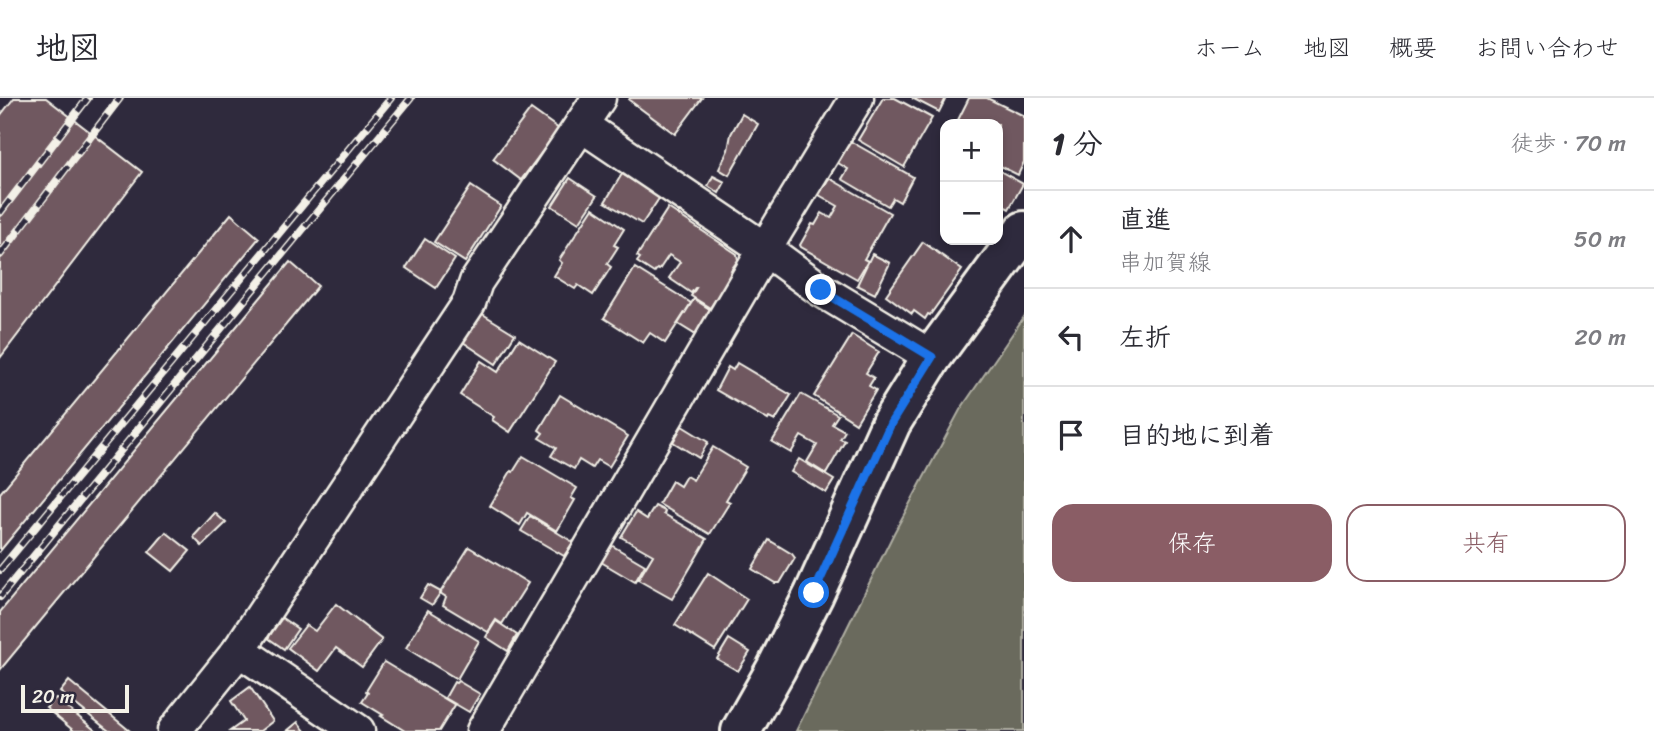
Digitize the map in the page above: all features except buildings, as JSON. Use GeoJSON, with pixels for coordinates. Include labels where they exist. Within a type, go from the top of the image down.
{"type":"FeatureCollection","features":[{"type":"Feature","properties":{"kind":"main road"},"geometry":{"type":"LineString","coordinates":[[741,731],[814,593],[891,423],[932,357],[1024,231]]}},
{"type":"Feature","properties":{"kind":"street"},"geometry":{"type":"LineString","coordinates":[[174,731],[239,650],[469,303],[476,282],[599,98]]}},
{"type":"Feature","properties":{"kind":"street"},"geometry":{"type":"LineString","coordinates":[[483,731],[765,249],[857,98]]}},
{"type":"Feature","properties":{"kind":"street"},"geometry":{"type":"LineString","coordinates":[[581,125],[821,290],[932,357]]}},
{"type":"Feature","properties":{"kind":"street"},"geometry":{"type":"LineString","coordinates":[[239,650],[358,731]]}},
{"type":"Feature","properties":{"kind":"green space"},"geometry":{"type":"Polygon","coordinates":[[[1024,317],[1024,731],[796,731],[894,533],[960,410],[1024,317]]]}},
{"type":"Feature","properties":{"kind":"railway"},"geometry":{"type":"LineString","coordinates":[[0,213],[88,98]]}},
{"type":"Feature","properties":{"kind":"railway"},"geometry":{"type":"LineString","coordinates":[[0,255],[120,98]]}},
{"type":"Feature","properties":{"kind":"railway"},"geometry":{"type":"LineString","coordinates":[[0,570],[391,98]]}},
{"type":"Feature","properties":{"kind":"railway"},"geometry":{"type":"LineString","coordinates":[[0,597],[411,98]]}},
{"type":"Feature","properties":{"kind":"route"},"geometry":{"type":"LineString","coordinates":[[814,593],[891,423],[932,357],[821,290]]}}]}
